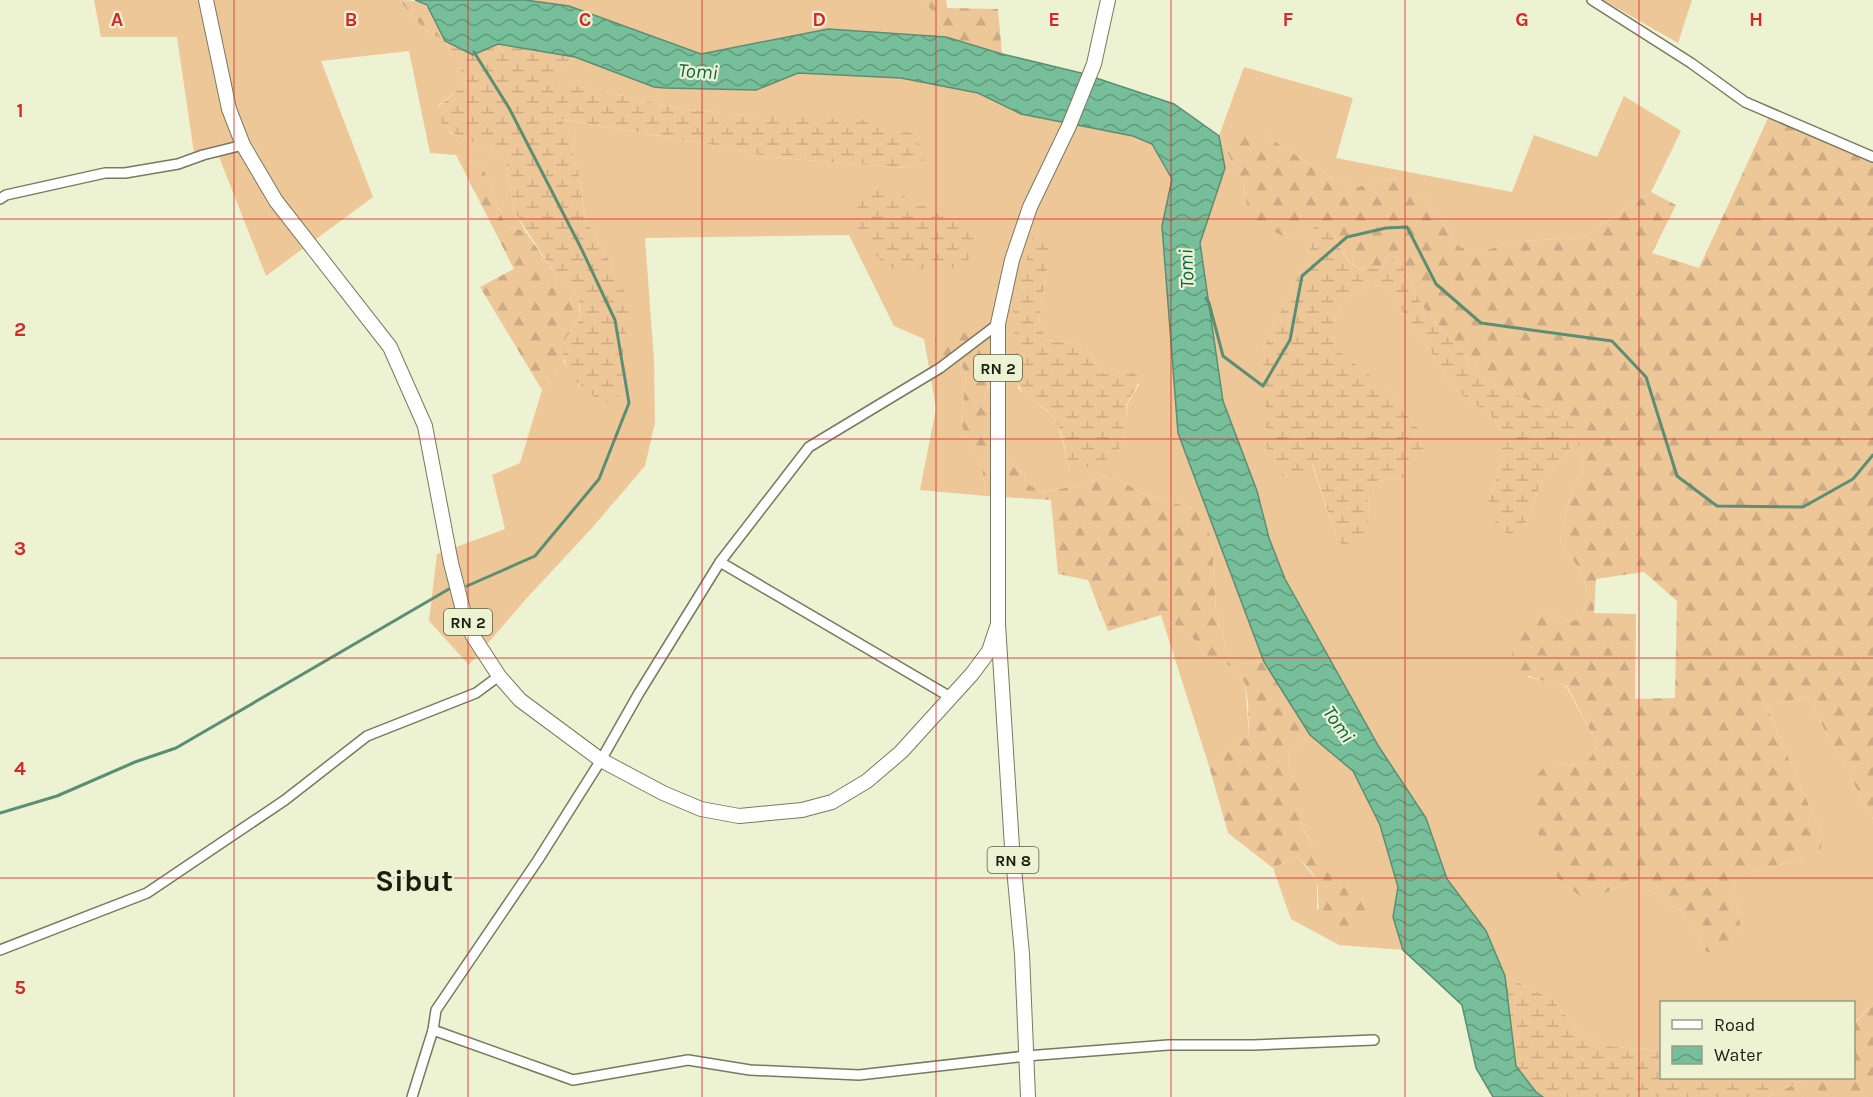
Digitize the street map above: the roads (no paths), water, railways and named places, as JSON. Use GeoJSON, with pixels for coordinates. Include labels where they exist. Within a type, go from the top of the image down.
{"type":"FeatureCollection","features":[{"type":"Feature","properties":{"kind":"main road","name":"RN 2"},"geometry":{"type":"LineString","coordinates":[[206,0],[228,109],[243,145],[276,201],[390,346],[425,426],[458,594],[473,636],[499,676],[520,700],[601,760],[663,793],[701,809],[738,816],[802,810],[832,802],[867,781],[901,752],[952,698],[989,651],[998,624],[998,324],[1012,260],[1030,207],[1069,126],[1094,64],[1108,0]]}},
{"type":"Feature","properties":{"kind":"main road","name":"RN 8"},"geometry":{"type":"LineString","coordinates":[[998,624],[1012,846],[1022,954],[1029,1097]]}},
{"type":"Feature","properties":{"kind":"street"},"geometry":{"type":"LineString","coordinates":[[1592,0],[1691,63],[1745,102],[1873,158]]}},
{"type":"Feature","properties":{"kind":"street"},"geometry":{"type":"LineString","coordinates":[[0,199],[6,195],[105,172],[125,173],[178,164],[243,145]]}},
{"type":"Feature","properties":{"kind":"street"},"geometry":{"type":"LineString","coordinates":[[411,1097],[433,1030],[436,1010],[538,860],[720,562],[809,447],[940,368],[998,324]]}},
{"type":"Feature","properties":{"kind":"street"},"geometry":{"type":"LineString","coordinates":[[720,562],[952,698]]}},
{"type":"Feature","properties":{"kind":"street"},"geometry":{"type":"LineString","coordinates":[[0,950],[147,893],[285,800],[367,736],[476,693],[499,676]]}},
{"type":"Feature","properties":{"kind":"street"},"geometry":{"type":"LineString","coordinates":[[433,1030],[573,1080],[688,1060],[750,1070],[860,1075],[1026,1056],[1168,1045],[1253,1045],[1374,1040]]}},
{"type":"Feature","properties":{"kind":"water","name":"Tomi"},"geometry":{"type":"Polygon","coordinates":[[[415,0],[525,0],[569,6],[701,54],[828,29],[946,37],[1002,54],[1081,73],[1174,104],[1219,136],[1225,168],[1200,243],[1223,401],[1257,491],[1269,538],[1285,579],[1379,747],[1426,818],[1447,879],[1486,931],[1505,976],[1516,1066],[1536,1092],[1543,1097],[1493,1097],[1476,1068],[1462,1005],[1403,950],[1393,917],[1398,887],[1380,825],[1353,771],[1310,735],[1264,662],[1178,433],[1162,226],[1172,179],[1152,144],[1133,136],[1021,114],[978,93],[901,78],[798,73],[756,90],[665,88],[654,87],[575,57],[498,44],[473,55],[445,41],[427,5],[415,0]]]}},
{"type":"Feature","properties":{"kind":"waterway"},"geometry":{"type":"LineString","coordinates":[[467,586],[535,556],[599,479],[629,403],[615,320],[509,108],[474,52]]}},
{"type":"Feature","properties":{"kind":"waterway"},"geometry":{"type":"LineString","coordinates":[[1206,298],[1223,356],[1263,386],[1290,340],[1302,276],[1347,237],[1386,228],[1407,227],[1436,284],[1481,323],[1612,341],[1646,377],[1677,476],[1717,506],[1803,507],[1853,479],[1873,455]]}},
{"type":"Feature","properties":{"kind":"waterway"},"geometry":{"type":"LineString","coordinates":[[0,813],[57,796],[135,762],[176,748],[449,589]]}},
{"type":"Feature","properties":{"kind":"district","name":"Sibut"},"geometry":{"type":"Point","coordinates":[414,881]}}]}
